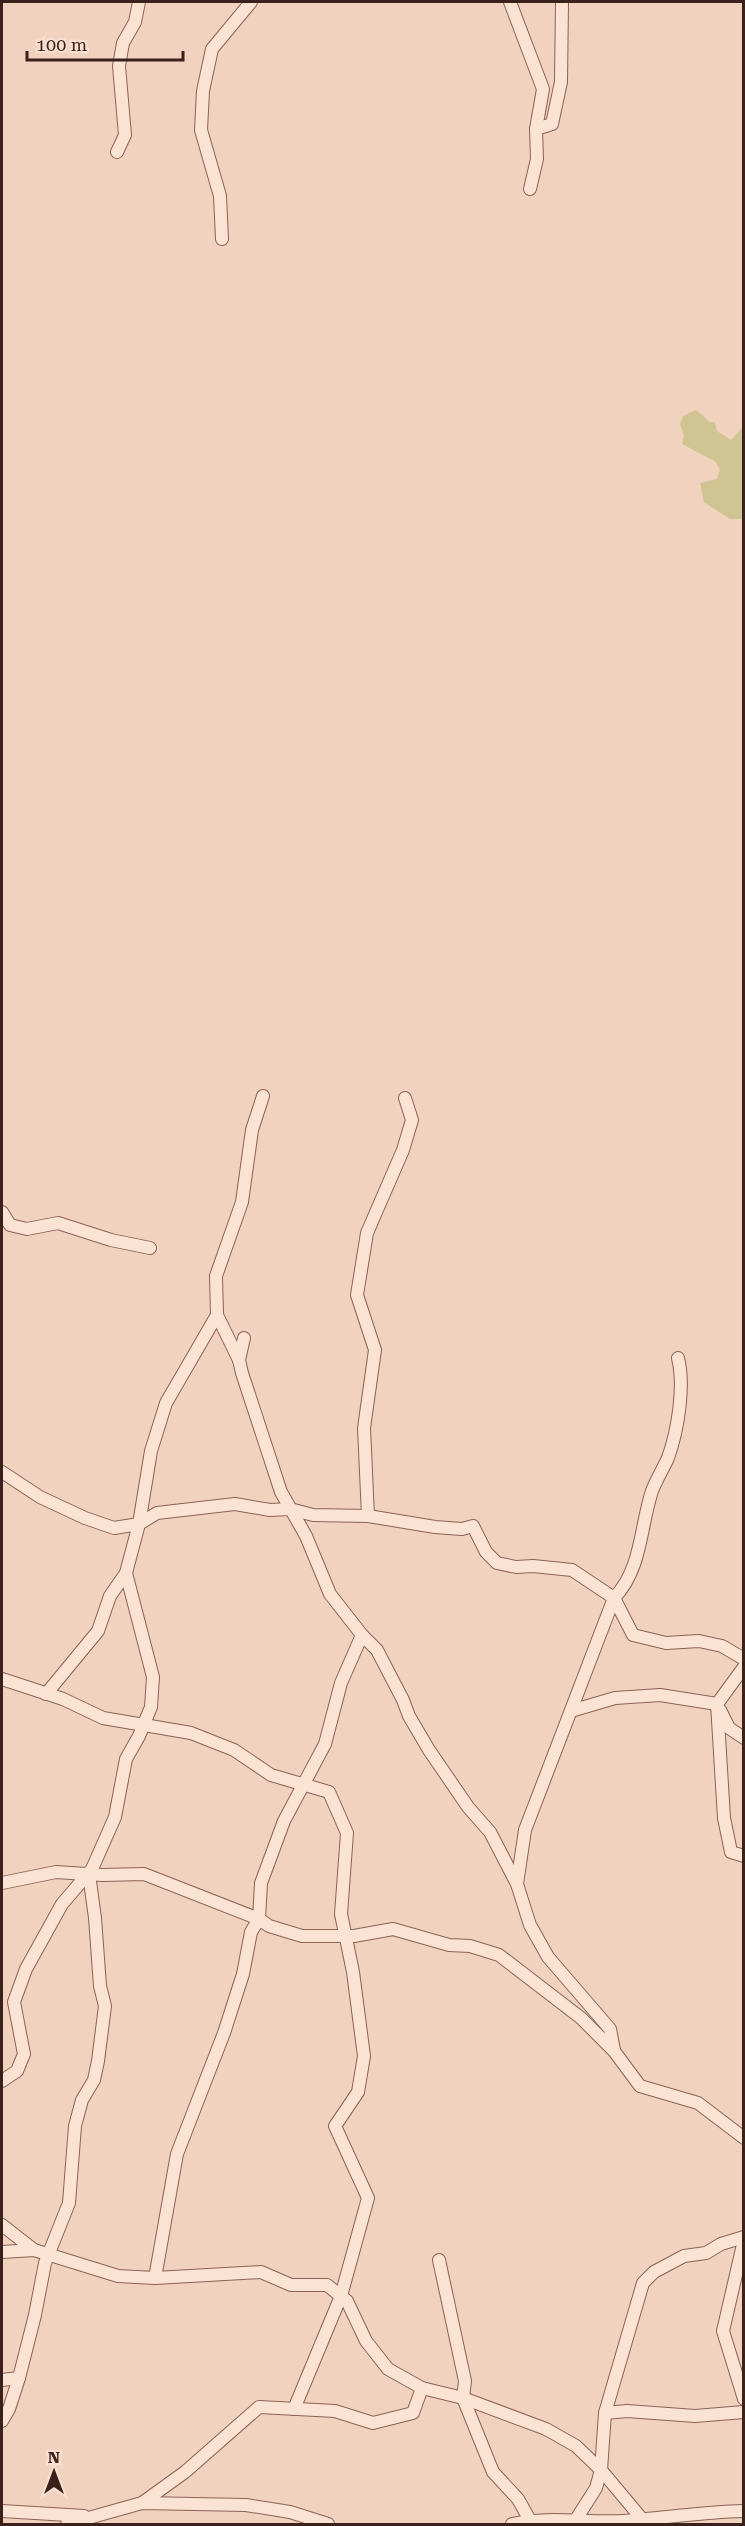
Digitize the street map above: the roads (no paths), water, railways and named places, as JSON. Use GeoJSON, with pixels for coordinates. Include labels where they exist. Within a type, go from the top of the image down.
{"type":"FeatureCollection","features":[{"type":"Feature","properties":{"kind":"street"},"geometry":{"type":"LineString","coordinates":[[117,152],[125,135],[119,66],[123,43],[135,22],[139,2]]}},
{"type":"Feature","properties":{"kind":"street"},"geometry":{"type":"LineString","coordinates":[[222,239],[220,196],[201,130],[203,91],[212,50],[251,2]]}},
{"type":"Feature","properties":{"kind":"street"},"geometry":{"type":"LineString","coordinates":[[510,2],[543,89],[536,129],[537,159],[530,189]]}},
{"type":"Feature","properties":{"kind":"street"},"geometry":{"type":"LineString","coordinates":[[536,129],[552,124],[561,82],[562,2]]}},
{"type":"Feature","properties":{"kind":"street"},"geometry":{"type":"LineString","coordinates":[[263,1096],[252,1130],[242,1202],[216,1276],[217,1315],[239,1360],[277,1483],[306,1536],[330,1594],[362,1635],[377,1650],[414,1725],[468,1807],[490,1832],[517,1884],[530,1925],[548,1958],[610,2029],[614,2051]]}},
{"type":"Feature","properties":{"kind":"street"},"geometry":{"type":"LineString","coordinates":[[368,1516],[364,1428],[375,1350],[373,1338],[357,1295],[367,1233],[403,1150],[412,1120],[405,1098]]}},
{"type":"Feature","properties":{"kind":"street"},"geometry":{"type":"LineString","coordinates":[[2,1212],[10,1225],[27,1229],[58,1223],[111,1240],[150,1248]]}},
{"type":"Feature","properties":{"kind":"street"},"geometry":{"type":"LineString","coordinates":[[46,1694],[98,1631],[110,1596],[126,1573],[140,1524],[151,1451],[166,1403],[217,1315]]}},
{"type":"Feature","properties":{"kind":"street"},"geometry":{"type":"LineString","coordinates":[[239,1360],[244,1338]]}},
{"type":"Feature","properties":{"kind":"street"},"geometry":{"type":"LineString","coordinates":[[517,1884],[525,1830],[614,1598],[624,1588],[635,1560],[652,1490],[669,1455],[682,1387],[678,1358]]}},
{"type":"Feature","properties":{"kind":"street"},"geometry":{"type":"LineString","coordinates":[[2,1472],[35,1494],[85,1518],[114,1528],[140,1524],[157,1513],[235,1504],[270,1509],[290,1509],[313,1515],[368,1516],[435,1527],[462,1529],[473,1526],[486,1552],[497,1563],[516,1567],[533,1566],[572,1570],[614,1598],[633,1635],[666,1643],[699,1641],[722,1646],[744,1659]]}},
{"type":"Feature","properties":{"kind":"street"},"geometry":{"type":"LineString","coordinates":[[2,2081],[17,2071],[24,2054],[14,2002],[26,1969],[62,1904],[88,1874],[115,1817],[124,1766],[150,1707],[153,1677],[126,1573]]}},
{"type":"Feature","properties":{"kind":"street"},"geometry":{"type":"LineString","coordinates":[[155,2278],[177,2154],[224,2033],[243,1974],[251,1932],[259,1919],[261,1883],[284,1821],[325,1744],[341,1683],[362,1635]]}},
{"type":"Feature","properties":{"kind":"street"},"geometry":{"type":"LineString","coordinates":[[744,1667],[717,1704],[724,1818],[731,1852],[744,1856]]}},
{"type":"Feature","properties":{"kind":"street"},"geometry":{"type":"LineString","coordinates":[[2,1679],[46,1694],[103,1718],[176,1730],[200,1737],[234,1750],[271,1774],[329,1792],[347,1833],[341,1914],[353,1972],[364,2056],[358,2092],[335,2126],[368,2198],[342,2296],[294,2409]]}},
{"type":"Feature","properties":{"kind":"street"},"geometry":{"type":"LineString","coordinates":[[571,1711],[615,1698],[660,1695],[717,1704]]}},
{"type":"Feature","properties":{"kind":"street"},"geometry":{"type":"LineString","coordinates":[[717,1704],[729,1728],[744,1738]]}},
{"type":"Feature","properties":{"kind":"street"},"geometry":{"type":"LineString","coordinates":[[2,1883],[56,1872],[153,1876],[259,1919],[269,1926],[302,1936],[345,1936],[393,1929],[448,1945],[470,1946],[499,1954],[551,1996],[575,2012],[614,2051],[640,2086],[698,2103],[744,2138]]}},
{"type":"Feature","properties":{"kind":"street"},"geometry":{"type":"LineString","coordinates":[[2,2421],[9,2409],[19,2378],[48,2255],[69,2204],[75,2126],[82,2100],[94,2080],[104,2020],[105,2006],[100,1986],[95,1918],[88,1874]]}},
{"type":"Feature","properties":{"kind":"street"},"geometry":{"type":"LineString","coordinates":[[2,2224],[34,2250],[118,2276],[155,2278],[261,2272],[291,2285],[327,2285],[347,2301],[366,2341],[388,2369],[422,2388],[463,2398],[546,2429],[576,2446],[601,2470],[642,2519]]}},
{"type":"Feature","properties":{"kind":"street"},"geometry":{"type":"LineString","coordinates":[[575,2521],[596,2488],[601,2470],[605,2413],[643,2283],[654,2272],[684,2256],[706,2253],[721,2244],[744,2239],[723,2331],[744,2399]]}},
{"type":"Feature","properties":{"kind":"street"},"geometry":{"type":"LineString","coordinates":[[2,2252],[34,2250]]}},
{"type":"Feature","properties":{"kind":"street"},"geometry":{"type":"LineString","coordinates":[[439,2260],[463,2371],[463,2398],[493,2472],[518,2499],[532,2523]]}},
{"type":"Feature","properties":{"kind":"street"},"geometry":{"type":"LineString","coordinates":[[2,2380],[19,2378]]}},
{"type":"Feature","properties":{"kind":"street"},"geometry":{"type":"LineString","coordinates":[[142,2503],[185,2472],[259,2407],[335,2411],[373,2423],[413,2413],[422,2388]]}},
{"type":"Feature","properties":{"kind":"street"},"geometry":{"type":"LineString","coordinates":[[605,2413],[627,2411],[695,2416],[744,2412]]}},
{"type":"Feature","properties":{"kind":"street"},"geometry":{"type":"LineString","coordinates":[[67,2524],[142,2503],[246,2505],[290,2512],[328,2524]]}},
{"type":"Feature","properties":{"kind":"street"},"geometry":{"type":"LineString","coordinates":[[2,2511],[93,2517]]}},
{"type":"Feature","properties":{"kind":"street"},"geometry":{"type":"LineString","coordinates":[[104,2524],[114,2511]]}},
{"type":"Feature","properties":{"kind":"street"},"geometry":{"type":"LineString","coordinates":[[512,2524],[642,2519],[702,2512],[744,2511]]}},
{"type":"Feature","properties":{"kind":"street"},"geometry":{"type":"LineString","coordinates":[[695,2524],[702,2512]]}}]}
